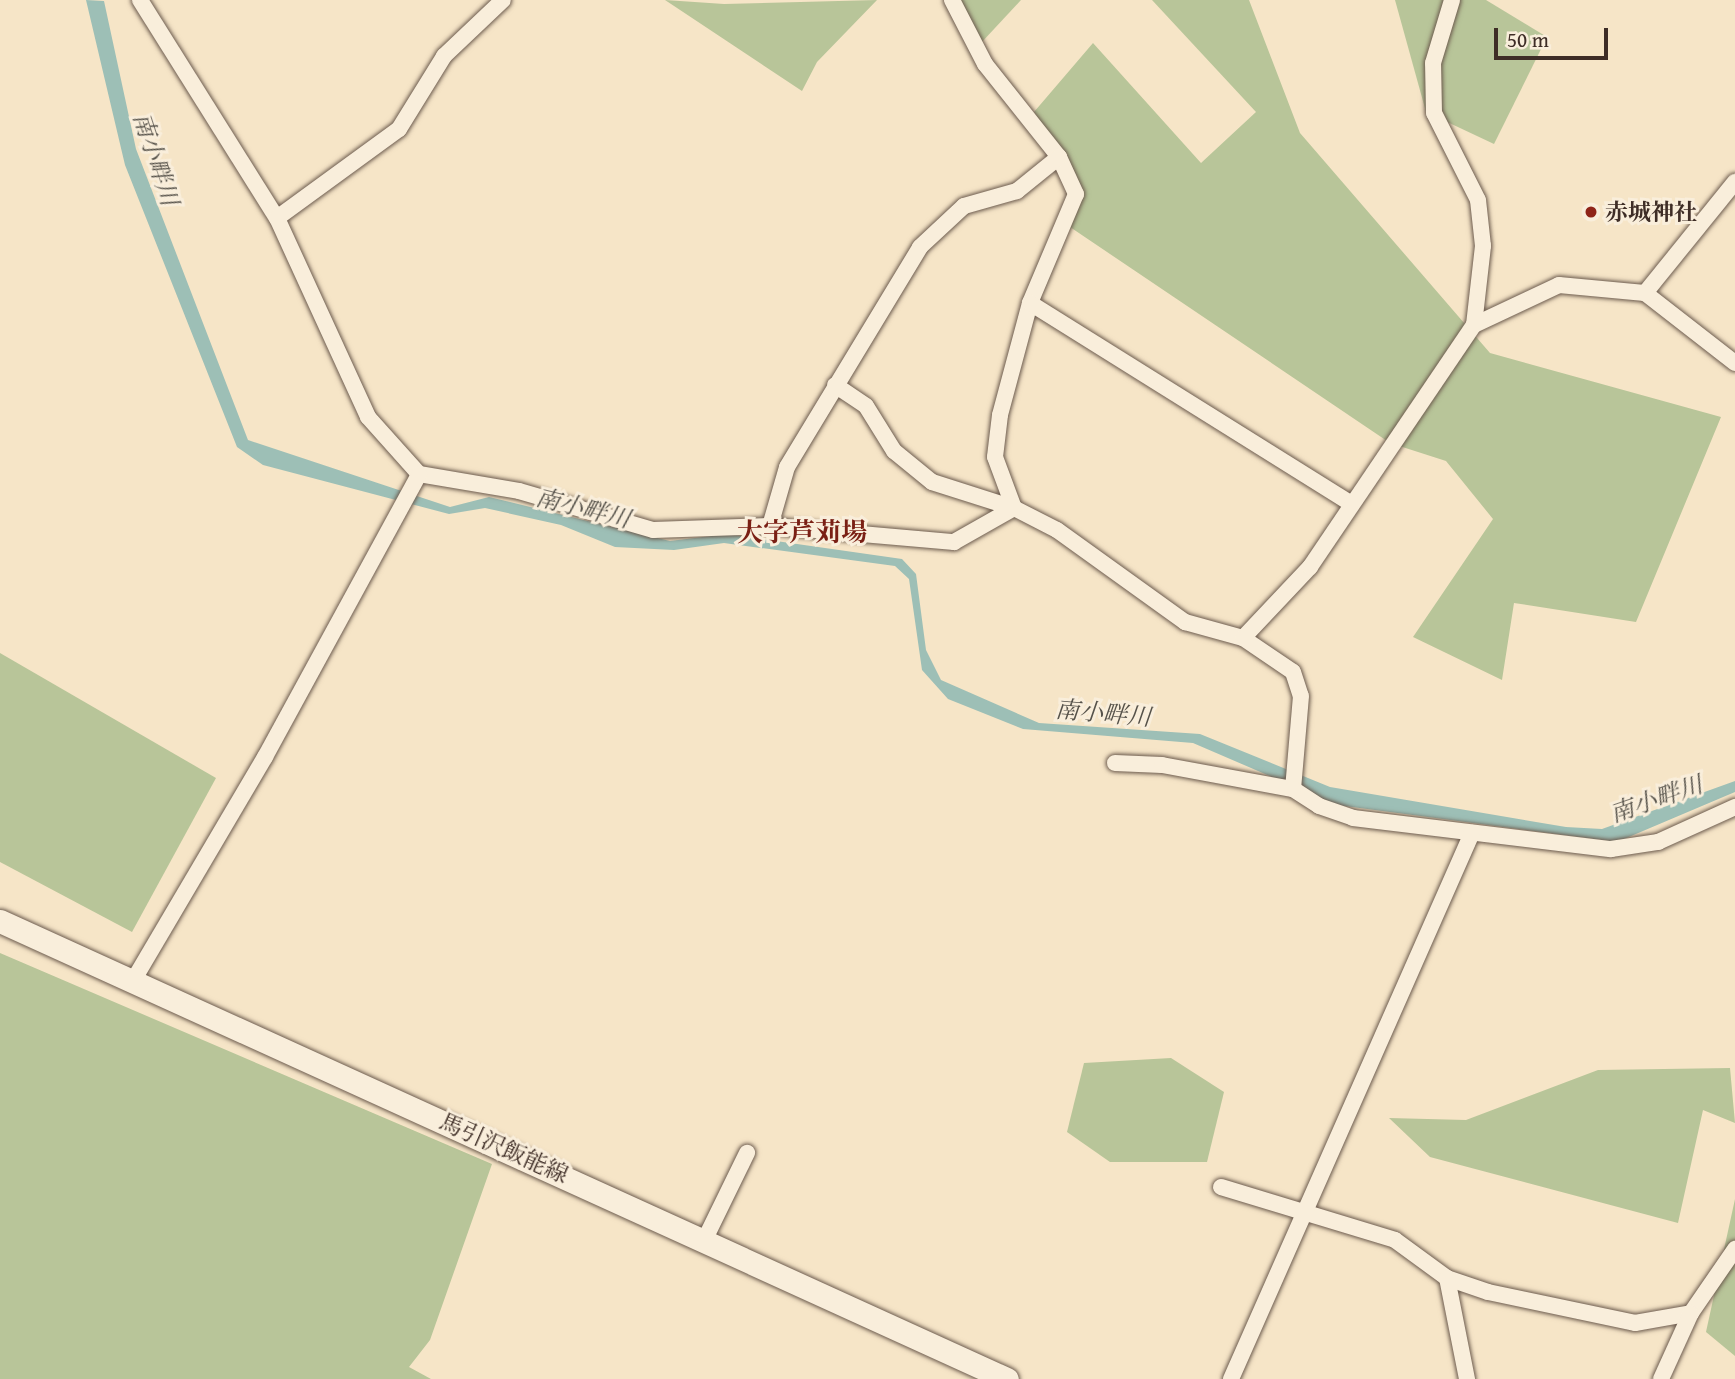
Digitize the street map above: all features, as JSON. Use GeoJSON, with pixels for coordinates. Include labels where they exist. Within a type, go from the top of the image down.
{"type":"FeatureCollection","features":[{"type":"Feature","properties":{"kind":"main road","name":"馬引沢飯能線"},"geometry":{"type":"LineString","coordinates":[[0,922],[705,1239],[1007,1379]]}},
{"type":"Feature","properties":{"kind":"street"},"geometry":{"type":"LineString","coordinates":[[140,0],[277,218],[368,417],[416,479],[519,491],[637,528],[770,526],[954,542],[1014,508]]}},
{"type":"Feature","properties":{"kind":"street"},"geometry":{"type":"LineString","coordinates":[[277,218],[399,129],[443,57],[503,0]]}},
{"type":"Feature","properties":{"kind":"street"},"geometry":{"type":"LineString","coordinates":[[952,0],[985,64],[1059,157],[1076,194],[1030,303],[995,457],[1014,508]]}},
{"type":"Feature","properties":{"kind":"street"},"geometry":{"type":"LineString","coordinates":[[1243,638],[1310,567],[1350,503],[1474,325],[1483,246],[1478,200],[1434,113],[1433,63],[1452,0]]}},
{"type":"Feature","properties":{"kind":"street"},"geometry":{"type":"LineString","coordinates":[[770,526],[786,467],[920,247],[964,206],[1017,191],[1059,157]]}},
{"type":"Feature","properties":{"kind":"street"},"geometry":{"type":"LineString","coordinates":[[1645,293],[1735,182]]}},
{"type":"Feature","properties":{"kind":"street"},"geometry":{"type":"LineString","coordinates":[[1474,325],[1559,285],[1645,293],[1735,363]]}},
{"type":"Feature","properties":{"kind":"street"},"geometry":{"type":"LineString","coordinates":[[1030,303],[1350,503]]}},
{"type":"Feature","properties":{"kind":"street"},"geometry":{"type":"LineString","coordinates":[[835,385],[866,407],[894,451],[932,482],[1014,508],[1057,530],[1185,622],[1243,638],[1293,672],[1301,696],[1293,789]]}},
{"type":"Feature","properties":{"kind":"street"},"geometry":{"type":"LineString","coordinates":[[133,981],[265,757],[416,479]]}},
{"type":"Feature","properties":{"kind":"street"},"geometry":{"type":"LineString","coordinates":[[1115,763],[1162,765],[1293,789],[1353,818],[1611,849],[1658,842],[1735,807]]}},
{"type":"Feature","properties":{"kind":"street"},"geometry":{"type":"LineString","coordinates":[[1231,1379],[1304,1209],[1367,1082],[1472,833]]}},
{"type":"Feature","properties":{"kind":"street"},"geometry":{"type":"LineString","coordinates":[[705,1239],[747,1153]]}},
{"type":"Feature","properties":{"kind":"street"},"geometry":{"type":"LineString","coordinates":[[1221,1187],[1304,1209],[1395,1240],[1447,1278],[1570,1313],[1635,1323],[1691,1313]]}},
{"type":"Feature","properties":{"kind":"street"},"geometry":{"type":"LineString","coordinates":[[1661,1379],[1691,1313],[1735,1250]]}},
{"type":"Feature","properties":{"kind":"street"},"geometry":{"type":"LineString","coordinates":[[1447,1278],[1467,1379]]}},
{"type":"Feature","properties":{"kind":"green space"},"geometry":{"type":"Polygon","coordinates":[[[665,0],[724,4],[877,0],[817,62],[802,91],[665,0]]]}},
{"type":"Feature","properties":{"kind":"green space"},"geometry":{"type":"Polygon","coordinates":[[[959,0],[1021,0],[981,43],[959,0]]]}},
{"type":"Feature","properties":{"kind":"green space"},"geometry":{"type":"Polygon","coordinates":[[[1152,0],[1249,0],[1300,133],[1490,353],[1721,417],[1636,622],[1514,603],[1502,680],[1413,637],[1493,519],[1446,461],[1390,443],[1070,227],[1082,191],[1034,112],[1093,43],[1201,163],[1256,112],[1152,0]]]}},
{"type":"Feature","properties":{"kind":"green space"},"geometry":{"type":"Polygon","coordinates":[[[1395,0],[1486,0],[1547,37],[1494,144],[1426,112],[1395,0]]]}},
{"type":"Feature","properties":{"kind":"green space"},"geometry":{"type":"Polygon","coordinates":[[[0,653],[216,778],[132,932],[0,862],[0,653]]]}},
{"type":"Feature","properties":{"kind":"green space"},"geometry":{"type":"Polygon","coordinates":[[[0,953],[492,1164],[430,1340],[409,1367],[431,1379],[0,1379],[0,953]]]}},
{"type":"Feature","properties":{"kind":"green space"},"geometry":{"type":"Polygon","coordinates":[[[1171,1058],[1224,1092],[1207,1162],[1110,1162],[1067,1132],[1084,1063],[1171,1058]]]}},
{"type":"Feature","properties":{"kind":"green space"},"geometry":{"type":"Polygon","coordinates":[[[1730,1068],[1735,1123],[1703,1110],[1678,1223],[1430,1157],[1389,1118],[1466,1120],[1598,1070],[1730,1068]]]}},
{"type":"Feature","properties":{"kind":"green space"},"geometry":{"type":"Polygon","coordinates":[[[1735,1199],[1735,1356],[1706,1332],[1735,1199]]]}},
{"type":"Feature","properties":{"kind":"water"},"geometry":{"type":"Polygon","coordinates":[[[86,0],[104,1],[136,149],[248,440],[450,507],[489,497],[670,541],[727,534],[902,559],[916,574],[926,650],[941,680],[1039,723],[1200,734],[1330,787],[1566,827],[1602,829],[1735,781],[1735,792],[1617,842],[1337,805],[1193,743],[1023,729],[948,699],[922,670],[909,579],[895,566],[724,543],[674,550],[615,547],[561,525],[485,508],[449,514],[263,465],[237,447],[125,165],[86,0]]]}},
{"type":"Feature","properties":{"kind":"place","name":"赤城神社"},"geometry":{"type":"Point","coordinates":[1591,212]}},
{"type":"Feature","properties":{"kind":"district","name":"大字芦苅場"},"geometry":{"type":"Point","coordinates":[802,532]}},
{"type":"Feature","properties":{"kind":"water label","name":"南小畔川"},"geometry":{"type":"Point","coordinates":[156,159]}},
{"type":"Feature","properties":{"kind":"water label","name":"南小畔川"},"geometry":{"type":"Point","coordinates":[583,508]}},
{"type":"Feature","properties":{"kind":"water label","name":"南小畔川"},"geometry":{"type":"Point","coordinates":[1103,713]}},
{"type":"Feature","properties":{"kind":"water label","name":"南小畔川"},"geometry":{"type":"Point","coordinates":[1656,799]}}]}
